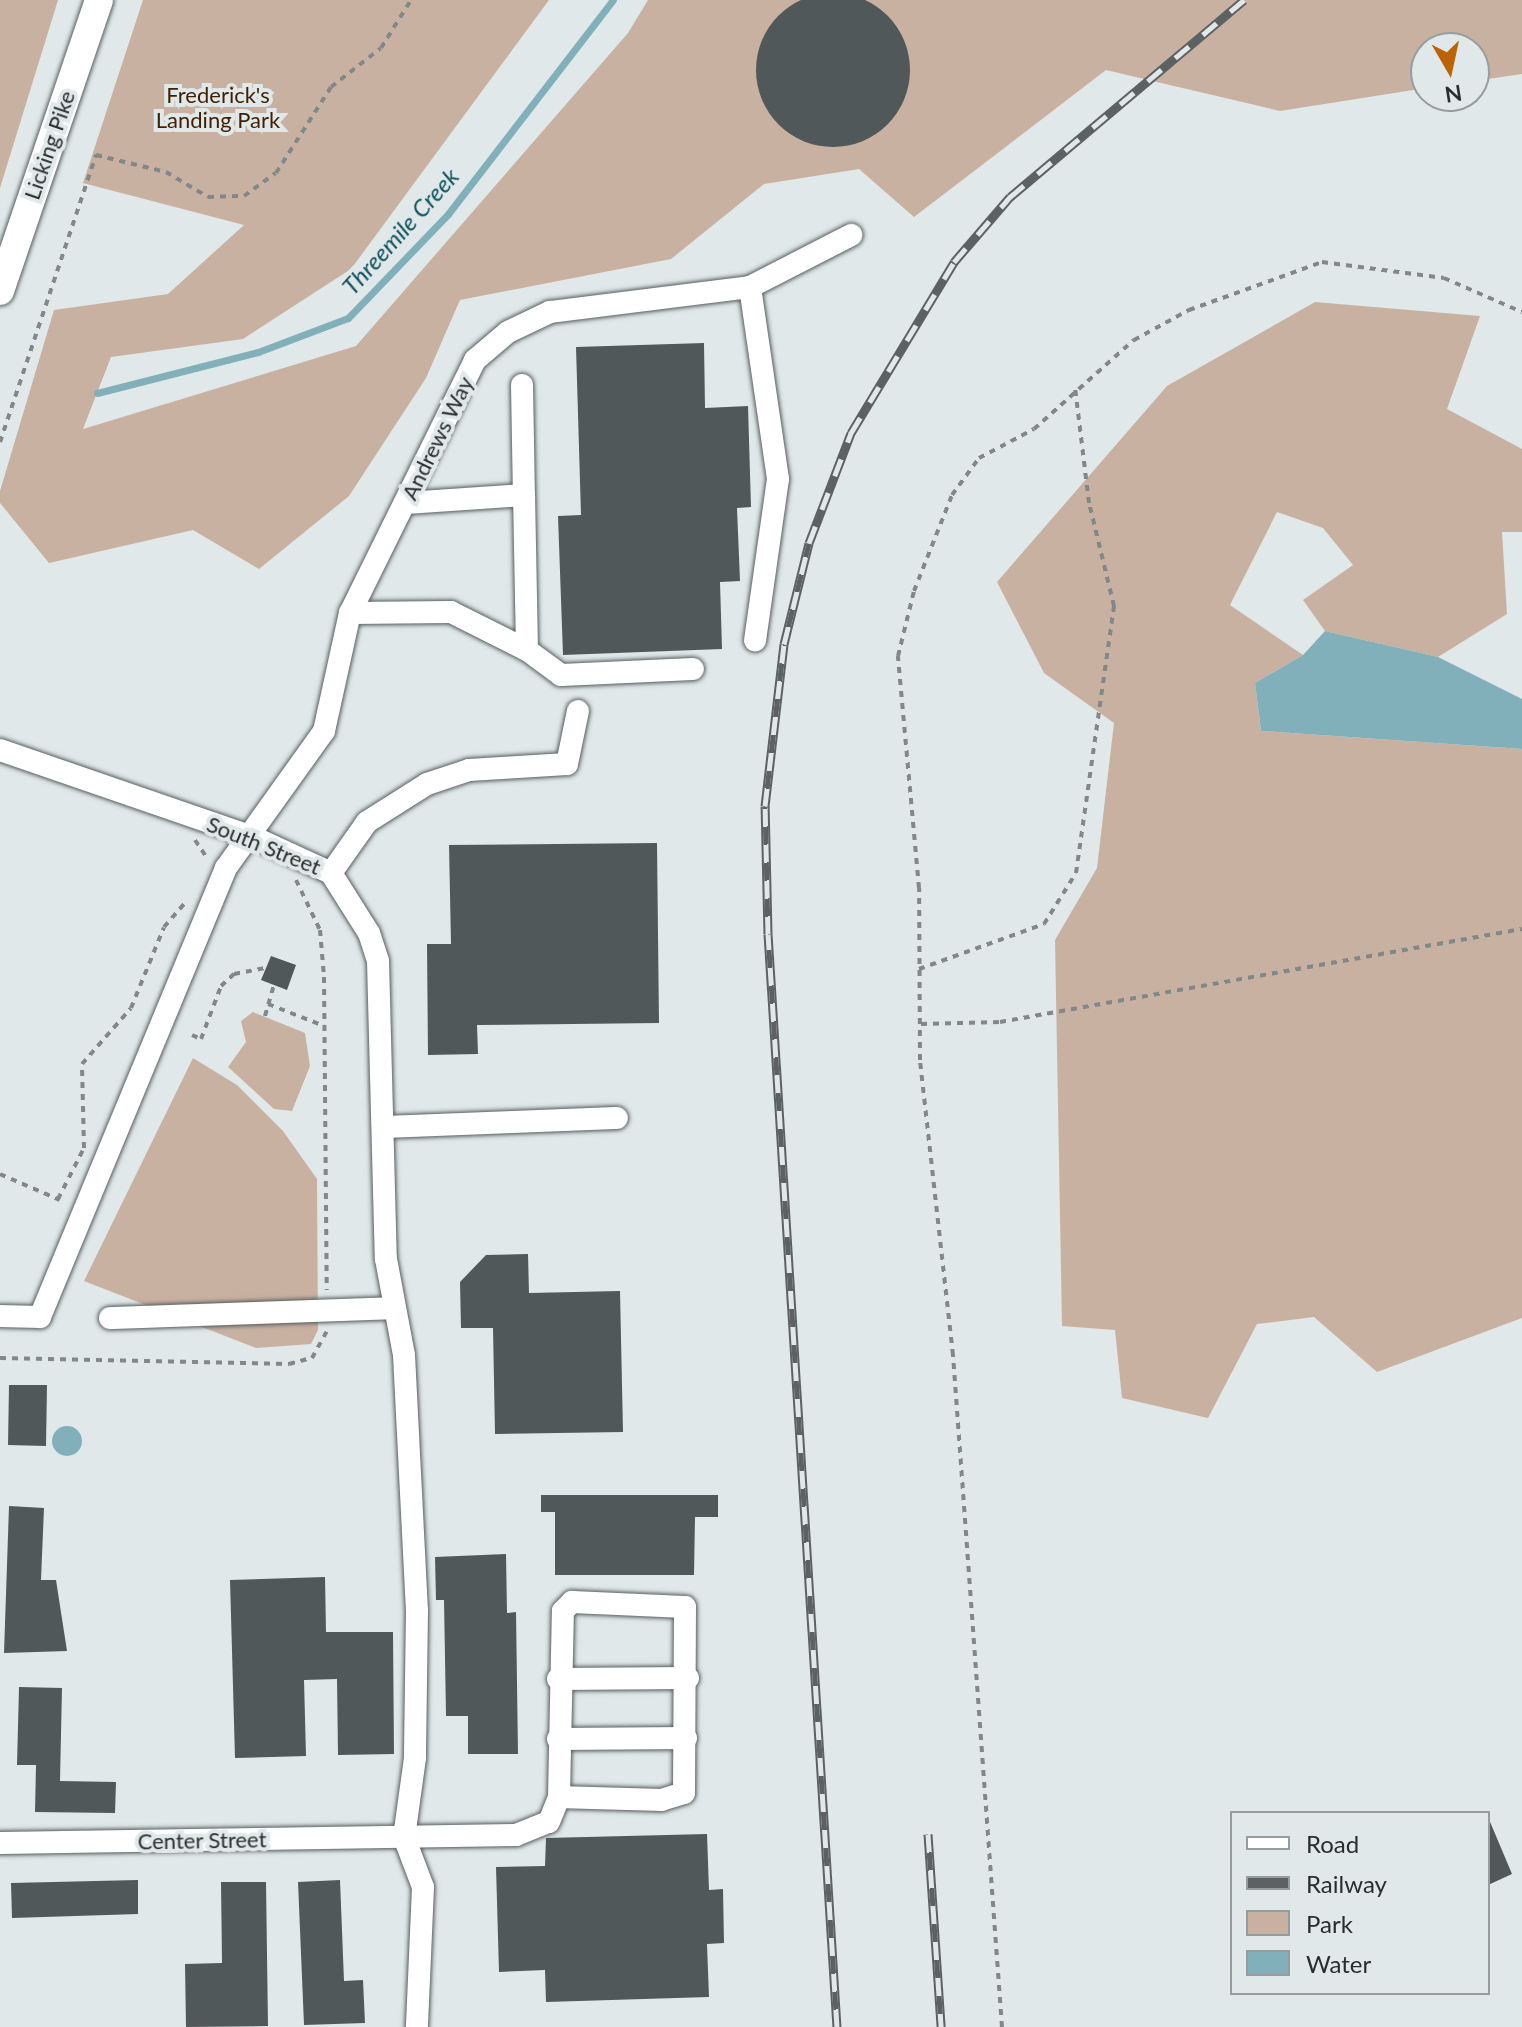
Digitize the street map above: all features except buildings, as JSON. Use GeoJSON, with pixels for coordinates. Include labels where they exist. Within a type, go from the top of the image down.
{"type":"FeatureCollection","features":[{"type":"Feature","properties":{"kind":"main road","name":"Licking Pike"},"geometry":{"type":"LineString","coordinates":[[0,291],[99,0]]}},
{"type":"Feature","properties":{"kind":"street","name":"Andrews Way"},"geometry":{"type":"LineString","coordinates":[[0,1316],[40,1317],[226,868],[246,845],[324,731],[350,613],[406,503],[457,389],[475,360],[508,332],[550,312],[750,287],[851,235]]}},
{"type":"Feature","properties":{"kind":"street"},"geometry":{"type":"LineString","coordinates":[[750,287],[778,479],[755,640]]}},
{"type":"Feature","properties":{"kind":"street"},"geometry":{"type":"LineString","coordinates":[[522,385],[527,650]]}},
{"type":"Feature","properties":{"kind":"street"},"geometry":{"type":"LineString","coordinates":[[406,503],[524,495]]}},
{"type":"Feature","properties":{"kind":"street"},"geometry":{"type":"LineString","coordinates":[[350,613],[451,612],[527,650],[561,675],[693,669]]}},
{"type":"Feature","properties":{"kind":"street"},"geometry":{"type":"LineString","coordinates":[[331,873],[367,822],[427,784],[469,770],[567,764],[578,711]]}},
{"type":"Feature","properties":{"kind":"street","name":"South Street"},"geometry":{"type":"LineString","coordinates":[[0,750],[246,845],[331,873],[359,909],[378,961],[386,1259],[404,1355],[417,1610],[415,1758],[404,1837]]}},
{"type":"Feature","properties":{"kind":"street"},"geometry":{"type":"LineString","coordinates":[[383,1127],[617,1118]]}},
{"type":"Feature","properties":{"kind":"street"},"geometry":{"type":"LineString","coordinates":[[110,1318],[394,1308]]}},
{"type":"Feature","properties":{"kind":"street"},"geometry":{"type":"LineString","coordinates":[[572,1602],[685,1607],[688,1678],[684,1793],[675,1798],[559,1797],[558,1679],[563,1611],[572,1602]]}},
{"type":"Feature","properties":{"kind":"street"},"geometry":{"type":"LineString","coordinates":[[558,1679],[688,1678]]}},
{"type":"Feature","properties":{"kind":"street"},"geometry":{"type":"LineString","coordinates":[[558,1739],[686,1738]]}},
{"type":"Feature","properties":{"kind":"street","name":"Center Street"},"geometry":{"type":"LineString","coordinates":[[0,1843],[516,1835],[549,1822],[559,1797]]}},
{"type":"Feature","properties":{"kind":"street"},"geometry":{"type":"LineString","coordinates":[[404,1837],[423,1887],[417,2027]]}},
{"type":"Feature","properties":{"kind":"path"},"geometry":{"type":"LineString","coordinates":[[0,442],[96,155],[166,172],[208,197],[244,196],[276,173],[331,87],[381,48],[411,0]]}},
{"type":"Feature","properties":{"kind":"path"},"geometry":{"type":"LineString","coordinates":[[1002,2027],[953,1355],[921,1024],[919,888],[898,656],[914,591],[952,495],[979,458],[1034,429],[1075,387],[1134,340],[1189,310],[1322,262],[1444,278],[1522,312]]}},
{"type":"Feature","properties":{"kind":"path"},"geometry":{"type":"LineString","coordinates":[[919,969],[1044,924],[1076,873],[1114,606],[1089,503],[1075,387]]}},
{"type":"Feature","properties":{"kind":"path"},"geometry":{"type":"LineString","coordinates":[[179,833],[246,845]]}},
{"type":"Feature","properties":{"kind":"path"},"geometry":{"type":"LineString","coordinates":[[194,838],[209,869]]}},
{"type":"Feature","properties":{"kind":"path"},"geometry":{"type":"LineString","coordinates":[[0,1358],[289,1364],[312,1358],[327,1341],[320,930],[286,870]]}},
{"type":"Feature","properties":{"kind":"path"},"geometry":{"type":"LineString","coordinates":[[58,1199],[84,1148],[82,1064],[131,1008],[164,927],[196,891]]}},
{"type":"Feature","properties":{"kind":"path"},"geometry":{"type":"LineString","coordinates":[[921,1024],[1000,1022],[1522,929]]}},
{"type":"Feature","properties":{"kind":"path"},"geometry":{"type":"LineString","coordinates":[[192,1035],[201,1039],[221,986],[234,974],[266,968]]}},
{"type":"Feature","properties":{"kind":"path"},"geometry":{"type":"LineString","coordinates":[[265,1016],[274,985]]}},
{"type":"Feature","properties":{"kind":"path"},"geometry":{"type":"LineString","coordinates":[[268,1004],[324,1026]]}},
{"type":"Feature","properties":{"kind":"path"},"geometry":{"type":"LineString","coordinates":[[0,1174],[84,1210]]}},
{"type":"Feature","properties":{"kind":"green space"},"geometry":{"type":"Polygon","coordinates":[[[0,0],[58,0],[0,188],[0,0]]]}},
{"type":"Feature","properties":{"kind":"green space","name":"Frederick's Landing Park"},"geometry":{"type":"Polygon","coordinates":[[[143,0],[549,0],[351,269],[243,339],[111,357],[83,429],[356,346],[628,33],[648,0],[1522,0],[1522,74],[1490,79],[1490,32],[1410,32],[1410,91],[1280,111],[1106,70],[914,217],[859,169],[764,184],[671,259],[460,300],[426,378],[349,496],[259,569],[193,530],[49,563],[0,503],[0,491],[54,310],[168,294],[244,225],[83,183],[143,0]]]}},
{"type":"Feature","properties":{"kind":"green space"},"geometry":{"type":"Polygon","coordinates":[[[1315,302],[1480,316],[1447,409],[1522,449],[1522,532],[1502,532],[1507,614],[1438,657],[1325,631],[1303,600],[1353,565],[1323,528],[1277,512],[1230,605],[1303,655],[1255,683],[1261,731],[1522,749],[1522,1318],[1377,1372],[1314,1317],[1257,1324],[1208,1418],[1122,1398],[1115,1330],[1062,1326],[1055,940],[1097,868],[1114,723],[1044,673],[997,582],[1167,386],[1315,302]]]}},
{"type":"Feature","properties":{"kind":"green space"},"geometry":{"type":"Polygon","coordinates":[[[253,1012],[305,1033],[310,1066],[292,1111],[274,1109],[228,1067],[246,1042],[241,1021],[253,1012]]]}},
{"type":"Feature","properties":{"kind":"green space"},"geometry":{"type":"Polygon","coordinates":[[[193,1058],[237,1085],[283,1131],[317,1179],[318,1330],[311,1344],[256,1348],[84,1281],[193,1058]]]}},
{"type":"Feature","properties":{"kind":"water"},"geometry":{"type":"Polygon","coordinates":[[[1325,631],[1438,657],[1522,699],[1522,749],[1261,731],[1255,683],[1303,655],[1325,631]]]}},
{"type":"Feature","properties":{"kind":"water"},"geometry":{"type":"Polygon","coordinates":[[[67,1426],[73,1427],[81,1435],[81,1447],[73,1455],[67,1456],[61,1455],[53,1447],[52,1441],[53,1435],[61,1427],[67,1426]]]}},
{"type":"Feature","properties":{"kind":"waterway","name":"Threemile Creek"},"geometry":{"type":"LineString","coordinates":[[97,393],[258,352],[348,318],[448,214],[613,0]]}},
{"type":"Feature","properties":{"kind":"railway"},"geometry":{"type":"LineString","coordinates":[[837,2027],[768,934],[765,806],[784,644],[809,543],[851,433],[954,262],[1010,197],[1244,0]]}},
{"type":"Feature","properties":{"kind":"railway"},"geometry":{"type":"LineString","coordinates":[[928,1834],[941,2027]]}}]}
